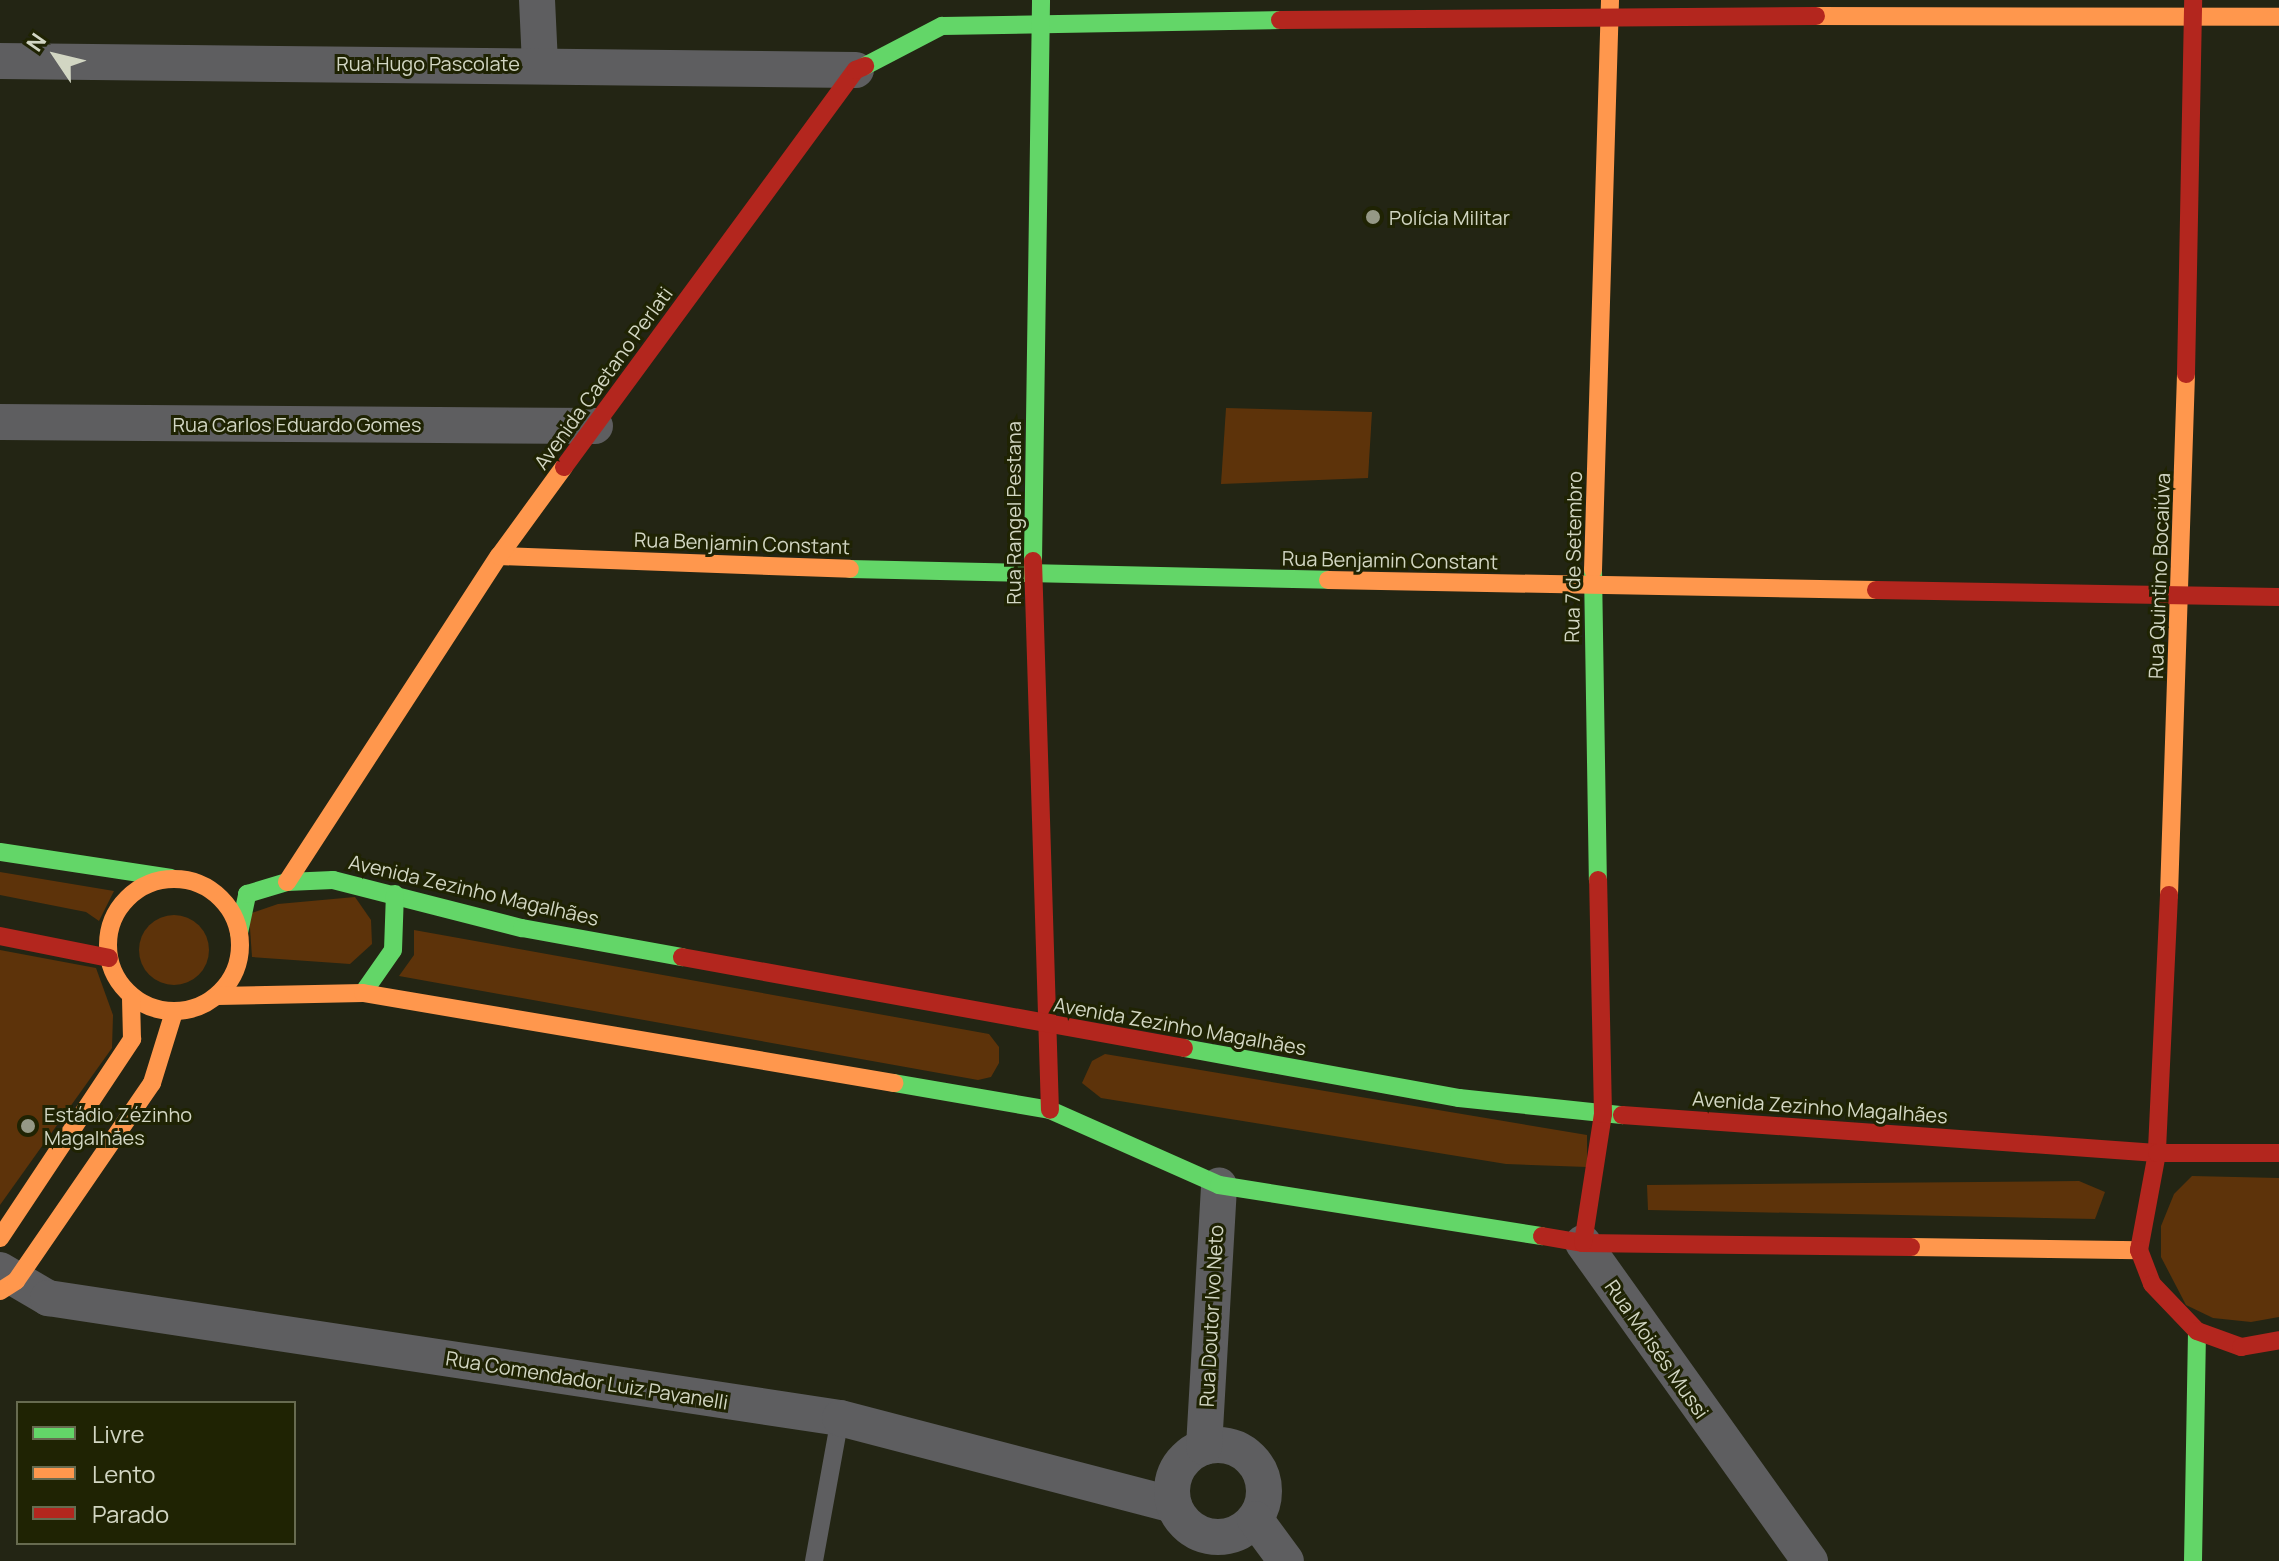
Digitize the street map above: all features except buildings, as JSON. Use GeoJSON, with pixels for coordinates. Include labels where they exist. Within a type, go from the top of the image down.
{"type":"FeatureCollection","features":[{"type":"Feature","properties":{"kind":"street"},"geometry":{"type":"LineString","coordinates":[[537,0],[540,63]]}},
{"type":"Feature","properties":{"kind":"street","name":"Rua Rangel Pestana"},"geometry":{"type":"LineString","coordinates":[[1041,0],[1033,575],[1050,1026],[1050,1110]]}},
{"type":"Feature","properties":{"kind":"street","name":"Avenida Caetano Perlati"},"geometry":{"type":"LineString","coordinates":[[287,882],[499,556],[856,70],[942,26],[1040,26],[1610,8],[2193,8],[2279,17]]}},
{"type":"Feature","properties":{"kind":"street","name":"Rua 7 de Setembro"},"geometry":{"type":"LineString","coordinates":[[1603,1114],[1592,587],[1610,8]]}},
{"type":"Feature","properties":{"kind":"street","name":"Rua Quintino Bocaiúva"},"geometry":{"type":"LineString","coordinates":[[2157,1153],[2182,599],[2193,8]]}},
{"type":"Feature","properties":{"kind":"street","name":"Rua Hugo Pascolate"},"geometry":{"type":"LineString","coordinates":[[0,61],[540,63],[856,70]]}},
{"type":"Feature","properties":{"kind":"street","name":"Rua Carlos Eduardo Gomes"},"geometry":{"type":"LineString","coordinates":[[0,422],[595,426]]}},
{"type":"Feature","properties":{"kind":"street","name":"Rua Benjamin Constant"},"geometry":{"type":"LineString","coordinates":[[499,556],[1033,575],[2182,599],[2279,597]]}},
{"type":"Feature","properties":{"kind":"street"},"geometry":{"type":"LineString","coordinates":[[0,852],[196,882],[216,893],[231,911],[239,933],[232,978],[217,996]]}},
{"type":"Feature","properties":{"kind":"street"},"geometry":{"type":"LineString","coordinates":[[173,878],[141,888],[116,912],[108,934],[109,958],[116,979],[131,997],[174,1012],[217,996],[363,993],[1050,1110],[1219,1185],[1583,1243],[2139,1250]]}},
{"type":"Feature","properties":{"kind":"street","name":"Avenida Zezinho Magalhães"},"geometry":{"type":"LineString","coordinates":[[239,933],[247,894],[287,882],[333,880],[522,928],[1459,1098],[1603,1114],[2157,1153],[2279,1153]]}},
{"type":"Feature","properties":{"kind":"street"},"geometry":{"type":"LineString","coordinates":[[363,993],[393,950],[395,894]]}},
{"type":"Feature","properties":{"kind":"street"},"geometry":{"type":"LineString","coordinates":[[0,936],[109,958]]}},
{"type":"Feature","properties":{"kind":"street"},"geometry":{"type":"LineString","coordinates":[[0,1238],[132,1039],[131,997]]}},
{"type":"Feature","properties":{"kind":"street"},"geometry":{"type":"LineString","coordinates":[[5,1280],[152,1083],[174,1012]]}},
{"type":"Feature","properties":{"kind":"street"},"geometry":{"type":"LineString","coordinates":[[1583,1243],[1603,1114]]}},
{"type":"Feature","properties":{"kind":"street"},"geometry":{"type":"LineString","coordinates":[[2157,1153],[2139,1250],[2152,1284],[2197,1331],[2241,1347],[2279,1340]]}},
{"type":"Feature","properties":{"kind":"street","name":"Rua Doutor Ivo Neto"},"geometry":{"type":"LineString","coordinates":[[1204,1447],[1219,1185]]}},
{"type":"Feature","properties":{"kind":"street","name":"Rua Moisés Mussi"},"geometry":{"type":"LineString","coordinates":[[1583,1243],[1810,1561]]}},
{"type":"Feature","properties":{"kind":"street","name":"Rua Comendador Luiz Pavanelli"},"geometry":{"type":"LineString","coordinates":[[5,1280],[48,1298],[840,1418],[1174,1505]]}},
{"type":"Feature","properties":{"kind":"street"},"geometry":{"type":"LineString","coordinates":[[2193,1561],[2197,1331]]}},
{"type":"Feature","properties":{"kind":"street"},"geometry":{"type":"LineString","coordinates":[[1204,1447],[1233,1447],[1256,1464],[1264,1492],[1255,1519],[1232,1536],[1217,1538],[1190,1529],[1174,1505],[1174,1477],[1191,1454],[1204,1447]]}},
{"type":"Feature","properties":{"kind":"street"},"geometry":{"type":"LineString","coordinates":[[1255,1519],[1286,1561]]}},
{"type":"Feature","properties":{"kind":"lane"},"geometry":{"type":"LineString","coordinates":[[814,1561],[840,1418]]}},
{"type":"Feature","properties":{"kind":"shaded area"},"geometry":{"type":"Polygon","coordinates":[[[1226,408],[1372,412],[1368,478],[1221,484],[1226,408]]]}},
{"type":"Feature","properties":{"kind":"shaded area"},"geometry":{"type":"Polygon","coordinates":[[[0,872],[114,891],[99,921],[86,912],[0,895],[0,872]]]}},
{"type":"Feature","properties":{"kind":"shaded area"},"geometry":{"type":"Polygon","coordinates":[[[355,897],[371,920],[372,944],[350,964],[252,957],[249,914],[278,904],[355,897]]]}},
{"type":"Feature","properties":{"kind":"shaded area"},"geometry":{"type":"Polygon","coordinates":[[[174,915],[199,925],[209,950],[199,975],[174,985],[149,975],[139,950],[149,925],[174,915]]]}},
{"type":"Feature","properties":{"kind":"shaded area"},"geometry":{"type":"Polygon","coordinates":[[[414,930],[989,1034],[999,1047],[999,1063],[991,1077],[978,1080],[399,976],[414,955],[414,930]]]}},
{"type":"Feature","properties":{"kind":"shaded area","name":"Estádio Zézinho Magalhães"},"geometry":{"type":"Polygon","coordinates":[[[0,950],[96,968],[113,1015],[112,1048],[0,1205],[0,950]]]}},
{"type":"Feature","properties":{"kind":"shaded area"},"geometry":{"type":"Polygon","coordinates":[[[1105,1054],[1587,1135],[1587,1167],[1506,1164],[1101,1098],[1082,1083],[1092,1061],[1105,1054]]]}},
{"type":"Feature","properties":{"kind":"shaded area"},"geometry":{"type":"Polygon","coordinates":[[[2192,1176],[2279,1178],[2279,1317],[2251,1322],[2213,1318],[2186,1305],[2161,1257],[2161,1226],[2174,1194],[2192,1176]]]}},
{"type":"Feature","properties":{"kind":"shaded area"},"geometry":{"type":"Polygon","coordinates":[[[2079,1181],[2105,1192],[2095,1219],[1648,1210],[1647,1185],[2079,1181]]]}},
{"type":"Feature","properties":{"kind":"traffic: fast"},"geometry":{"type":"LineString","coordinates":[[1033,561],[1041,0]]}},
{"type":"Feature","properties":{"kind":"traffic: fast"},"geometry":{"type":"LineString","coordinates":[[865,66],[942,26],[1280,20]]}},
{"type":"Feature","properties":{"kind":"traffic: fast"},"geometry":{"type":"LineString","coordinates":[[850,569],[1328,580]]}},
{"type":"Feature","properties":{"kind":"traffic: fast"},"geometry":{"type":"LineString","coordinates":[[1593,570],[1598,880]]}},
{"type":"Feature","properties":{"kind":"traffic: fast"},"geometry":{"type":"LineString","coordinates":[[0,852],[171,878]]}},
{"type":"Feature","properties":{"kind":"traffic: fast"},"geometry":{"type":"LineString","coordinates":[[239,933],[247,894],[287,882],[333,880],[522,928],[682,957]]}},
{"type":"Feature","properties":{"kind":"traffic: fast"},"geometry":{"type":"LineString","coordinates":[[363,993],[393,950],[395,894]]}},
{"type":"Feature","properties":{"kind":"traffic: fast"},"geometry":{"type":"LineString","coordinates":[[1184,1048],[1459,1098],[1622,1115]]}},
{"type":"Feature","properties":{"kind":"traffic: fast"},"geometry":{"type":"LineString","coordinates":[[894,1083],[1050,1110],[1219,1185],[1542,1236]]}},
{"type":"Feature","properties":{"kind":"traffic: fast"},"geometry":{"type":"LineString","coordinates":[[2193,1561],[2197,1331]]}},
{"type":"Feature","properties":{"kind":"traffic: slow"},"geometry":{"type":"LineString","coordinates":[[1593,570],[1610,0]]}},
{"type":"Feature","properties":{"kind":"traffic: slow"},"geometry":{"type":"LineString","coordinates":[[1816,16],[2279,17]]}},
{"type":"Feature","properties":{"kind":"traffic: slow"},"geometry":{"type":"LineString","coordinates":[[2169,895],[2186,374]]}},
{"type":"Feature","properties":{"kind":"traffic: slow"},"geometry":{"type":"LineString","coordinates":[[287,882],[499,556],[564,467]]}},
{"type":"Feature","properties":{"kind":"traffic: slow"},"geometry":{"type":"LineString","coordinates":[[499,556],[850,569]]}},
{"type":"Feature","properties":{"kind":"traffic: slow"},"geometry":{"type":"LineString","coordinates":[[1328,580],[1876,590]]}},
{"type":"Feature","properties":{"kind":"traffic: slow"},"geometry":{"type":"LineString","coordinates":[[174,879],[199,884],[221,898],[235,920],[240,945],[235,970],[221,992],[199,1006],[174,1011],[149,1006],[127,992],[113,970],[108,945],[113,920],[127,898],[149,884],[174,879]]}},
{"type":"Feature","properties":{"kind":"traffic: slow"},"geometry":{"type":"LineString","coordinates":[[217,996],[363,993],[894,1083]]}},
{"type":"Feature","properties":{"kind":"traffic: slow"},"geometry":{"type":"LineString","coordinates":[[0,1238],[132,1039],[131,997]]}},
{"type":"Feature","properties":{"kind":"traffic: slow"},"geometry":{"type":"LineString","coordinates":[[0,1291],[16,1281],[152,1083],[174,1012]]}},
{"type":"Feature","properties":{"kind":"traffic: slow"},"geometry":{"type":"LineString","coordinates":[[1911,1247],[2139,1250]]}},
{"type":"Feature","properties":{"kind":"traffic: jam"},"geometry":{"type":"LineString","coordinates":[[2186,374],[2193,0]]}},
{"type":"Feature","properties":{"kind":"traffic: jam"},"geometry":{"type":"LineString","coordinates":[[1280,20],[1816,16]]}},
{"type":"Feature","properties":{"kind":"traffic: jam"},"geometry":{"type":"LineString","coordinates":[[564,467],[856,70],[865,66]]}},
{"type":"Feature","properties":{"kind":"traffic: jam"},"geometry":{"type":"LineString","coordinates":[[1033,561],[1050,1110]]}},
{"type":"Feature","properties":{"kind":"traffic: jam"},"geometry":{"type":"LineString","coordinates":[[1876,590],[2279,597]]}},
{"type":"Feature","properties":{"kind":"traffic: jam"},"geometry":{"type":"LineString","coordinates":[[1583,1243],[1603,1114],[1598,880]]}},
{"type":"Feature","properties":{"kind":"traffic: jam"},"geometry":{"type":"LineString","coordinates":[[2169,895],[2157,1153],[2139,1250],[2152,1284],[2197,1331],[2241,1347],[2279,1340]]}},
{"type":"Feature","properties":{"kind":"traffic: jam"},"geometry":{"type":"LineString","coordinates":[[0,936],[109,958]]}},
{"type":"Feature","properties":{"kind":"traffic: jam"},"geometry":{"type":"LineString","coordinates":[[682,957],[1184,1048]]}},
{"type":"Feature","properties":{"kind":"traffic: jam"},"geometry":{"type":"LineString","coordinates":[[1622,1115],[2157,1153],[2279,1153]]}},
{"type":"Feature","properties":{"kind":"traffic: jam"},"geometry":{"type":"LineString","coordinates":[[1542,1236],[1583,1243],[1911,1247]]}},
{"type":"Feature","properties":{"kind":"place","name":"Polícia Militar"},"geometry":{"type":"Point","coordinates":[1373,217]}},
{"type":"Feature","properties":{"kind":"place","name":"Estádio Zézinho Magalhães"},"geometry":{"type":"Point","coordinates":[28,1126]}}]}
